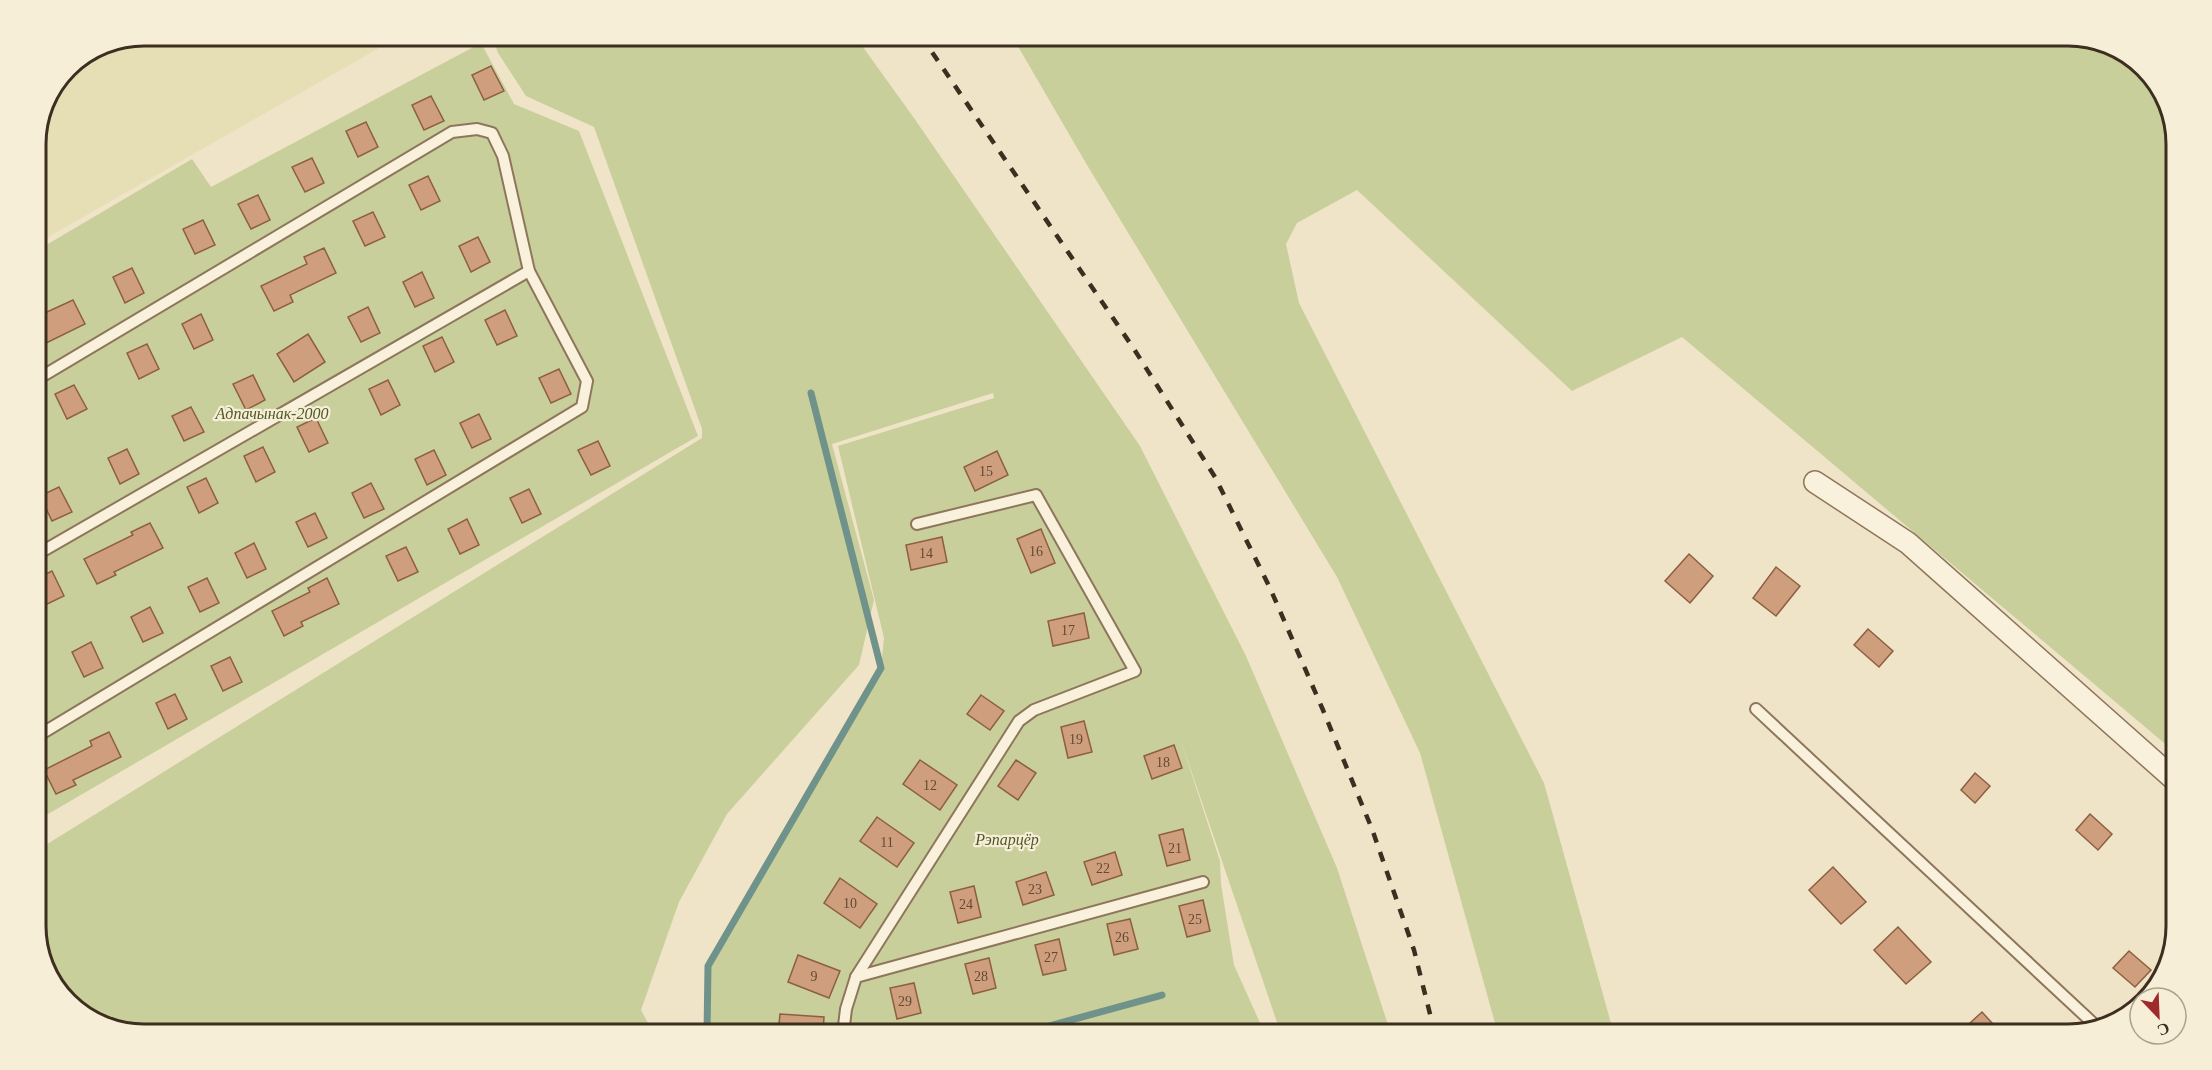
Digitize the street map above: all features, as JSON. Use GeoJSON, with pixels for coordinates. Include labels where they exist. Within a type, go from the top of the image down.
{"type":"FeatureCollection","features":[{"type":"Feature","properties":{"kind":"street"},"geometry":{"type":"LineString","coordinates":[[1815,482],[1908,543],[2166,772]]}},
{"type":"Feature","properties":{"kind":"lane"},"geometry":{"type":"LineString","coordinates":[[47,373],[452,132],[477,129],[492,133],[503,156],[529,271],[587,381],[582,407],[47,730]]}},
{"type":"Feature","properties":{"kind":"lane"},"geometry":{"type":"LineString","coordinates":[[47,549],[529,271]]}},
{"type":"Feature","properties":{"kind":"lane"},"geometry":{"type":"LineString","coordinates":[[844,1024],[846,1009],[856,977],[1019,721],[1034,710],[1135,671],[1036,495],[917,524]]}},
{"type":"Feature","properties":{"kind":"lane"},"geometry":{"type":"LineString","coordinates":[[1756,709],[2090,1021]]}},
{"type":"Feature","properties":{"kind":"lane"},"geometry":{"type":"LineString","coordinates":[[856,977],[1203,882]]}},
{"type":"Feature","properties":{"kind":"shaded area"},"geometry":{"type":"Polygon","coordinates":[[[144,46],[382,46],[47,238],[47,138],[50,119],[67,85],[95,60],[125,48],[144,46]]]}},
{"type":"Feature","properties":{"kind":"green space","name":"Адпачынак-2000"},"geometry":{"type":"Polygon","coordinates":[[[475,46],[483,46],[514,104],[579,131],[698,436],[47,815],[47,245],[192,159],[211,187],[475,46]]]}},
{"type":"Feature","properties":{"kind":"green space","name":"Рэпарцёр"},"geometry":{"type":"Polygon","coordinates":[[[496,46],[862,46],[1140,446],[1246,656],[1337,868],[1388,1024],[1278,1024],[1180,738],[1220,861],[1221,884],[1234,965],[1261,1024],[707,1024],[708,966],[881,668],[884,638],[838,446],[994,398],[993,393],[832,444],[874,600],[859,665],[727,814],[679,902],[641,1010],[649,1024],[144,1024],[125,1022],[101,1013],[90,1007],[71,990],[57,969],[48,945],[47,844],[702,438],[702,429],[594,127],[526,96],[496,46]]]}},
{"type":"Feature","properties":{"kind":"green space"},"geometry":{"type":"Polygon","coordinates":[[[1018,46],[2068,46],[2093,50],[2111,57],[2132,71],[2149,90],[2164,125],[2166,744],[1682,337],[1572,391],[1357,190],[1297,223],[1286,244],[1299,303],[1544,783],[1611,1024],[1495,1024],[1420,753],[1337,577],[1087,165],[1018,46]]]}},
{"type":"Feature","properties":{"kind":"building"},"geometry":{"type":"Polygon","coordinates":[[[491,66],[504,91],[484,100],[472,75],[491,66]]]}},
{"type":"Feature","properties":{"kind":"building"},"geometry":{"type":"Polygon","coordinates":[[[431,96],[444,121],[424,130],[412,105],[431,96]]]}},
{"type":"Feature","properties":{"kind":"building"},"geometry":{"type":"Polygon","coordinates":[[[366,122],[378,147],[358,157],[346,131],[366,122]]]}},
{"type":"Feature","properties":{"kind":"building"},"geometry":{"type":"Polygon","coordinates":[[[312,158],[324,183],[305,192],[292,167],[312,158]]]}},
{"type":"Feature","properties":{"kind":"building"},"geometry":{"type":"Polygon","coordinates":[[[428,176],[440,201],[421,210],[409,185],[428,176]]]}},
{"type":"Feature","properties":{"kind":"building"},"geometry":{"type":"Polygon","coordinates":[[[258,195],[270,220],[251,229],[238,204],[258,195]]]}},
{"type":"Feature","properties":{"kind":"building"},"geometry":{"type":"Polygon","coordinates":[[[373,212],[385,237],[365,246],[353,221],[373,212]]]}},
{"type":"Feature","properties":{"kind":"building"},"geometry":{"type":"Polygon","coordinates":[[[203,220],[215,245],[195,254],[183,229],[203,220]]]}},
{"type":"Feature","properties":{"kind":"building"},"geometry":{"type":"Polygon","coordinates":[[[478,237],[490,262],[471,272],[459,246],[478,237]]]}},
{"type":"Feature","properties":{"kind":"building"},"geometry":{"type":"Polygon","coordinates":[[[324,248],[336,273],[290,295],[293,302],[274,311],[261,286],[307,264],[304,257],[324,248]]]}},
{"type":"Feature","properties":{"kind":"building"},"geometry":{"type":"Polygon","coordinates":[[[132,268],[144,293],[125,303],[113,277],[132,268]]]}},
{"type":"Feature","properties":{"kind":"building"},"geometry":{"type":"Polygon","coordinates":[[[422,272],[434,298],[415,307],[403,282],[422,272]]]}},
{"type":"Feature","properties":{"kind":"building"},"geometry":{"type":"Polygon","coordinates":[[[73,300],[85,324],[47,343],[47,312],[73,300]]]}},
{"type":"Feature","properties":{"kind":"building"},"geometry":{"type":"Polygon","coordinates":[[[368,307],[380,333],[361,342],[348,317],[368,307]]]}},
{"type":"Feature","properties":{"kind":"building"},"geometry":{"type":"Polygon","coordinates":[[[505,310],[517,336],[497,345],[485,320],[505,310]]]}},
{"type":"Feature","properties":{"kind":"building"},"geometry":{"type":"Polygon","coordinates":[[[201,314],[213,340],[194,349],[182,324],[201,314]]]}},
{"type":"Feature","properties":{"kind":"building"},"geometry":{"type":"Polygon","coordinates":[[[308,334],[325,362],[294,382],[277,354],[308,334]]]}},
{"type":"Feature","properties":{"kind":"building"},"geometry":{"type":"Polygon","coordinates":[[[442,337],[454,362],[435,372],[423,346],[442,337]]]}},
{"type":"Feature","properties":{"kind":"building"},"geometry":{"type":"Polygon","coordinates":[[[147,344],[159,369],[139,379],[127,353],[147,344]]]}},
{"type":"Feature","properties":{"kind":"building"},"geometry":{"type":"Polygon","coordinates":[[[559,369],[571,394],[551,403],[539,378],[559,369]]]}},
{"type":"Feature","properties":{"kind":"building"},"geometry":{"type":"Polygon","coordinates":[[[253,375],[265,400],[246,410],[233,384],[253,375]]]}},
{"type":"Feature","properties":{"kind":"building"},"geometry":{"type":"Polygon","coordinates":[[[388,380],[400,405],[381,415],[369,389],[388,380]]]}},
{"type":"Feature","properties":{"kind":"building"},"geometry":{"type":"Polygon","coordinates":[[[74,385],[87,409],[67,419],[55,394],[74,385]]]}},
{"type":"Feature","properties":{"kind":"building"},"geometry":{"type":"Polygon","coordinates":[[[191,407],[204,432],[184,441],[172,416],[191,407]]]}},
{"type":"Feature","properties":{"kind":"building"},"geometry":{"type":"Polygon","coordinates":[[[479,414],[491,439],[472,448],[460,423],[479,414]]]}},
{"type":"Feature","properties":{"kind":"building"},"geometry":{"type":"Polygon","coordinates":[[[316,418],[328,443],[309,452],[297,427],[316,418]]]}},
{"type":"Feature","properties":{"kind":"building"},"geometry":{"type":"Polygon","coordinates":[[[598,441],[610,466],[591,475],[578,450],[598,441]]]}},
{"type":"Feature","properties":{"kind":"building"},"geometry":{"type":"Polygon","coordinates":[[[263,447],[275,472],[256,482],[244,456],[263,447]]]}},
{"type":"Feature","properties":{"kind":"building"},"geometry":{"type":"Polygon","coordinates":[[[127,449],[139,474],[120,484],[108,458],[127,449]]]}},
{"type":"Feature","properties":{"kind":"building"},"geometry":{"type":"Polygon","coordinates":[[[434,450],[446,475],[427,485],[415,459],[434,450]]]}},
{"type":"Feature","properties":{"kind":"building"},"geometry":{"type":"Polygon","coordinates":[[[997,451],[1008,475],[975,491],[964,467],[997,451]]]}},
{"type":"Feature","properties":{"kind":"building"},"geometry":{"type":"Polygon","coordinates":[[[206,478],[218,503],[199,513],[187,487],[206,478]]]}},
{"type":"Feature","properties":{"kind":"building"},"geometry":{"type":"Polygon","coordinates":[[[371,483],[384,509],[364,518],[352,493],[371,483]]]}},
{"type":"Feature","properties":{"kind":"building"},"geometry":{"type":"Polygon","coordinates":[[[59,487],[72,512],[52,521],[47,511],[47,493],[59,487]]]}},
{"type":"Feature","properties":{"kind":"building"},"geometry":{"type":"Polygon","coordinates":[[[529,489],[541,514],[522,523],[510,498],[529,489]]]}},
{"type":"Feature","properties":{"kind":"building"},"geometry":{"type":"Polygon","coordinates":[[[315,513],[327,538],[308,547],[296,522],[315,513]]]}},
{"type":"Feature","properties":{"kind":"building"},"geometry":{"type":"Polygon","coordinates":[[[467,519],[479,545],[460,554],[448,529],[467,519]]]}},
{"type":"Feature","properties":{"kind":"building"},"geometry":{"type":"Polygon","coordinates":[[[150,523],[163,548],[114,572],[116,575],[97,584],[84,559],[133,535],[131,532],[150,523]]]}},
{"type":"Feature","properties":{"kind":"building"},"geometry":{"type":"Polygon","coordinates":[[[1041,529],[1055,563],[1031,573],[1017,539],[1041,529]]]}},
{"type":"Feature","properties":{"kind":"building"},"geometry":{"type":"Polygon","coordinates":[[[942,537],[947,562],[911,570],[906,545],[942,537]]]}},
{"type":"Feature","properties":{"kind":"building"},"geometry":{"type":"Polygon","coordinates":[[[254,543],[266,569],[247,578],[235,553],[254,543]]]}},
{"type":"Feature","properties":{"kind":"building"},"geometry":{"type":"Polygon","coordinates":[[[406,547],[418,572],[398,581],[386,556],[406,547]]]}},
{"type":"Feature","properties":{"kind":"building"},"geometry":{"type":"Polygon","coordinates":[[[1689,554],[1713,576],[1690,603],[1665,581],[1689,554]]]}},
{"type":"Feature","properties":{"kind":"building"},"geometry":{"type":"Polygon","coordinates":[[[1776,567],[1800,586],[1776,616],[1753,598],[1776,567]]]}},
{"type":"Feature","properties":{"kind":"building"},"geometry":{"type":"Polygon","coordinates":[[[52,571],[64,596],[47,604],[47,574],[52,571]]]}},
{"type":"Feature","properties":{"kind":"building"},"geometry":{"type":"Polygon","coordinates":[[[207,578],[219,603],[200,612],[188,587],[207,578]]]}},
{"type":"Feature","properties":{"kind":"building"},"geometry":{"type":"Polygon","coordinates":[[[327,578],[339,604],[301,622],[303,626],[284,636],[272,611],[310,592],[308,588],[327,578]]]}},
{"type":"Feature","properties":{"kind":"building"},"geometry":{"type":"Polygon","coordinates":[[[150,607],[163,633],[143,642],[131,617],[150,607]]]}},
{"type":"Feature","properties":{"kind":"building"},"geometry":{"type":"Polygon","coordinates":[[[1084,613],[1089,638],[1053,646],[1048,621],[1084,613]]]}},
{"type":"Feature","properties":{"kind":"building"},"geometry":{"type":"Polygon","coordinates":[[[1868,629],[1893,651],[1879,667],[1854,645],[1868,629]]]}},
{"type":"Feature","properties":{"kind":"building"},"geometry":{"type":"Polygon","coordinates":[[[91,642],[103,668],[84,677],[72,652],[91,642]]]}},
{"type":"Feature","properties":{"kind":"building"},"geometry":{"type":"Polygon","coordinates":[[[230,657],[242,682],[223,691],[211,666],[230,657]]]}},
{"type":"Feature","properties":{"kind":"building"},"geometry":{"type":"Polygon","coordinates":[[[175,694],[187,719],[168,729],[156,703],[175,694]]]}},
{"type":"Feature","properties":{"kind":"building"},"geometry":{"type":"Polygon","coordinates":[[[981,695],[1004,711],[990,730],[967,714],[981,695]]]}},
{"type":"Feature","properties":{"kind":"building"},"geometry":{"type":"Polygon","coordinates":[[[1084,721],[1092,752],[1068,758],[1061,727],[1084,721]]]}},
{"type":"Feature","properties":{"kind":"building"},"geometry":{"type":"Polygon","coordinates":[[[109,732],[121,757],[73,780],[76,785],[56,794],[47,776],[47,768],[92,746],[90,741],[109,732]]]}},
{"type":"Feature","properties":{"kind":"building"},"geometry":{"type":"Polygon","coordinates":[[[1174,745],[1182,768],[1152,779],[1144,756],[1174,745]]]}},
{"type":"Feature","properties":{"kind":"building"},"geometry":{"type":"Polygon","coordinates":[[[920,760],[957,785],[940,810],[903,784],[920,760]]]}},
{"type":"Feature","properties":{"kind":"building"},"geometry":{"type":"Polygon","coordinates":[[[1016,760],[1036,773],[1018,800],[998,786],[1016,760]]]}},
{"type":"Feature","properties":{"kind":"building"},"geometry":{"type":"Polygon","coordinates":[[[1975,773],[1990,786],[1975,803],[1961,790],[1975,773]]]}},
{"type":"Feature","properties":{"kind":"building"},"geometry":{"type":"Polygon","coordinates":[[[2090,814],[2112,834],[2098,850],[2076,830],[2090,814]]]}},
{"type":"Feature","properties":{"kind":"building"},"geometry":{"type":"Polygon","coordinates":[[[877,817],[914,843],[897,867],[860,841],[877,817]]]}},
{"type":"Feature","properties":{"kind":"building"},"geometry":{"type":"Polygon","coordinates":[[[1183,829],[1190,860],[1167,866],[1159,835],[1183,829]]]}},
{"type":"Feature","properties":{"kind":"building"},"geometry":{"type":"Polygon","coordinates":[[[1115,852],[1122,875],[1092,885],[1084,862],[1115,852]]]}},
{"type":"Feature","properties":{"kind":"building"},"geometry":{"type":"Polygon","coordinates":[[[1833,867],[1866,902],[1841,924],[1809,890],[1833,867]]]}},
{"type":"Feature","properties":{"kind":"building"},"geometry":{"type":"Polygon","coordinates":[[[1046,872],[1054,895],[1023,905],[1016,882],[1046,872]]]}},
{"type":"Feature","properties":{"kind":"building"},"geometry":{"type":"Polygon","coordinates":[[[840,878],[877,904],[860,928],[824,903],[840,878]]]}},
{"type":"Feature","properties":{"kind":"building"},"geometry":{"type":"Polygon","coordinates":[[[974,886],[981,917],[958,923],[950,892],[974,886]]]}},
{"type":"Feature","properties":{"kind":"building"},"geometry":{"type":"Polygon","coordinates":[[[1203,900],[1210,931],[1187,937],[1179,906],[1203,900]]]}},
{"type":"Feature","properties":{"kind":"building"},"geometry":{"type":"Polygon","coordinates":[[[1130,919],[1138,949],[1114,955],[1107,924],[1130,919]]]}},
{"type":"Feature","properties":{"kind":"building"},"geometry":{"type":"Polygon","coordinates":[[[1898,927],[1931,962],[1906,984],[1874,950],[1898,927]]]}},
{"type":"Feature","properties":{"kind":"building"},"geometry":{"type":"Polygon","coordinates":[[[1059,939],[1066,970],[1043,975],[1035,945],[1059,939]]]}},
{"type":"Feature","properties":{"kind":"building"},"geometry":{"type":"Polygon","coordinates":[[[2129,951],[2151,970],[2134,986],[2113,968],[2129,951]]]}},
{"type":"Feature","properties":{"kind":"building"},"geometry":{"type":"Polygon","coordinates":[[[798,955],[840,971],[829,998],[788,982],[798,955]]]}},
{"type":"Feature","properties":{"kind":"building"},"geometry":{"type":"Polygon","coordinates":[[[989,958],[996,988],[973,994],[965,964],[989,958]]]}},
{"type":"Feature","properties":{"kind":"building"},"geometry":{"type":"Polygon","coordinates":[[[914,983],[921,1013],[897,1019],[890,988],[914,983]]]}},
{"type":"Feature","properties":{"kind":"building"},"geometry":{"type":"Polygon","coordinates":[[[1982,1012],[1993,1024],[1969,1024],[1982,1012]]]}},
{"type":"Feature","properties":{"kind":"building"},"geometry":{"type":"Polygon","coordinates":[[[780,1014],[824,1017],[824,1024],[779,1024],[780,1014]]]}},
{"type":"Feature","properties":{"kind":"waterway"},"geometry":{"type":"LineString","coordinates":[[707,1024],[708,966],[881,668],[811,393]]}},
{"type":"Feature","properties":{"kind":"waterway"},"geometry":{"type":"LineString","coordinates":[[1056,1024],[1162,995]]}},
{"type":"Feature","properties":{"kind":"railway"},"geometry":{"type":"LineString","coordinates":[[928,46],[1134,349],[1215,477],[1270,588],[1372,829],[1414,950],[1432,1024]]}}]}
